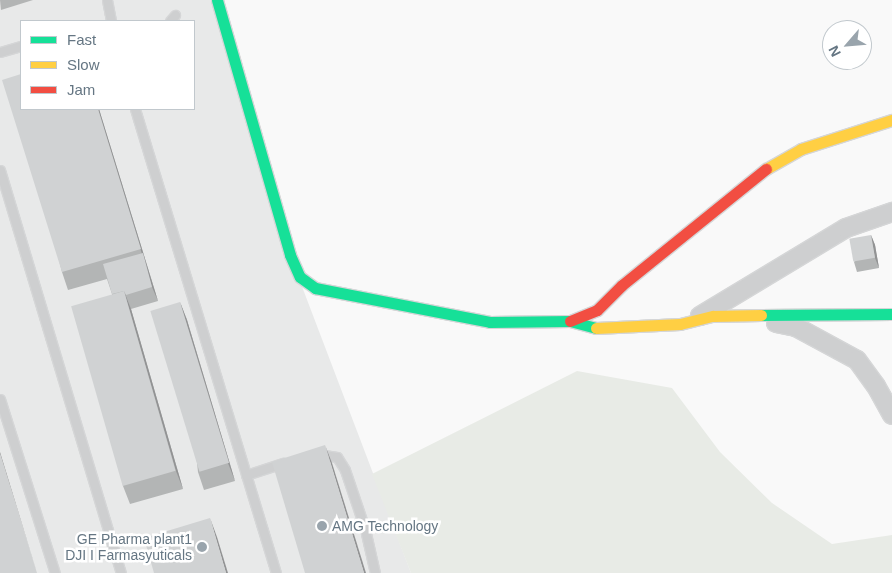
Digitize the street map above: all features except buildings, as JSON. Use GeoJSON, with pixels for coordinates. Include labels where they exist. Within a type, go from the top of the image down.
{"type":"FeatureCollection","features":[{"type":"Feature","properties":{"kind":"street"},"geometry":{"type":"LineString","coordinates":[[217,0],[290,254],[300,277],[315,288],[490,322],[570,321],[591,328],[680,324],[707,317],[892,314]]}},
{"type":"Feature","properties":{"kind":"street"},"geometry":{"type":"LineString","coordinates":[[570,321],[598,310],[622,285],[753,177],[801,149],[892,120]]}},
{"type":"Feature","properties":{"kind":"street"},"geometry":{"type":"LineString","coordinates":[[892,212],[846,228],[700,315],[796,327],[831,344],[857,360],[876,386],[892,415]]}},
{"type":"Feature","properties":{"kind":"lane"},"geometry":{"type":"LineString","coordinates":[[107,0],[111,20]]}},
{"type":"Feature","properties":{"kind":"lane"},"geometry":{"type":"LineString","coordinates":[[0,52],[20,46]]}},
{"type":"Feature","properties":{"kind":"lane"},"geometry":{"type":"LineString","coordinates":[[135,110],[276,573]]}},
{"type":"Feature","properties":{"kind":"lane"},"geometry":{"type":"LineString","coordinates":[[0,170],[121,573]]}},
{"type":"Feature","properties":{"kind":"lane"},"geometry":{"type":"LineString","coordinates":[[0,399],[55,573]]}},
{"type":"Feature","properties":{"kind":"lane"},"geometry":{"type":"LineString","coordinates":[[246,475],[314,454],[337,457],[365,529],[376,573]]}},
{"type":"Feature","properties":{"kind":"shaded area"},"geometry":{"type":"Polygon","coordinates":[[[0,0],[217,0],[290,255],[411,573],[0,573],[0,0]]]}},
{"type":"Feature","properties":{"kind":"shaded area"},"geometry":{"type":"Polygon","coordinates":[[[577,371],[672,388],[720,452],[772,503],[832,544],[892,535],[892,573],[411,573],[372,474],[577,371]]]}},
{"type":"Feature","properties":{"kind":"traffic: fast"},"geometry":{"type":"LineString","coordinates":[[217,0],[290,255],[300,277],[315,288],[490,322],[570,321],[596,328]]}},
{"type":"Feature","properties":{"kind":"traffic: fast"},"geometry":{"type":"LineString","coordinates":[[761,315],[892,314]]}},
{"type":"Feature","properties":{"kind":"traffic: slow"},"geometry":{"type":"LineString","coordinates":[[766,169],[801,149],[892,120]]}},
{"type":"Feature","properties":{"kind":"traffic: slow"},"geometry":{"type":"LineString","coordinates":[[596,328],[680,324],[713,316],[761,315]]}},
{"type":"Feature","properties":{"kind":"traffic: jam"},"geometry":{"type":"LineString","coordinates":[[570,321],[597,310],[622,285],[766,169]]}},
{"type":"Feature","properties":{"kind":"place","name":"AMG Technology"},"geometry":{"type":"Point","coordinates":[322,526]}},
{"type":"Feature","properties":{"kind":"place","name":"GE Pharma plant1 DJI I Farmasyuticals"},"geometry":{"type":"Point","coordinates":[202,547]}}]}
